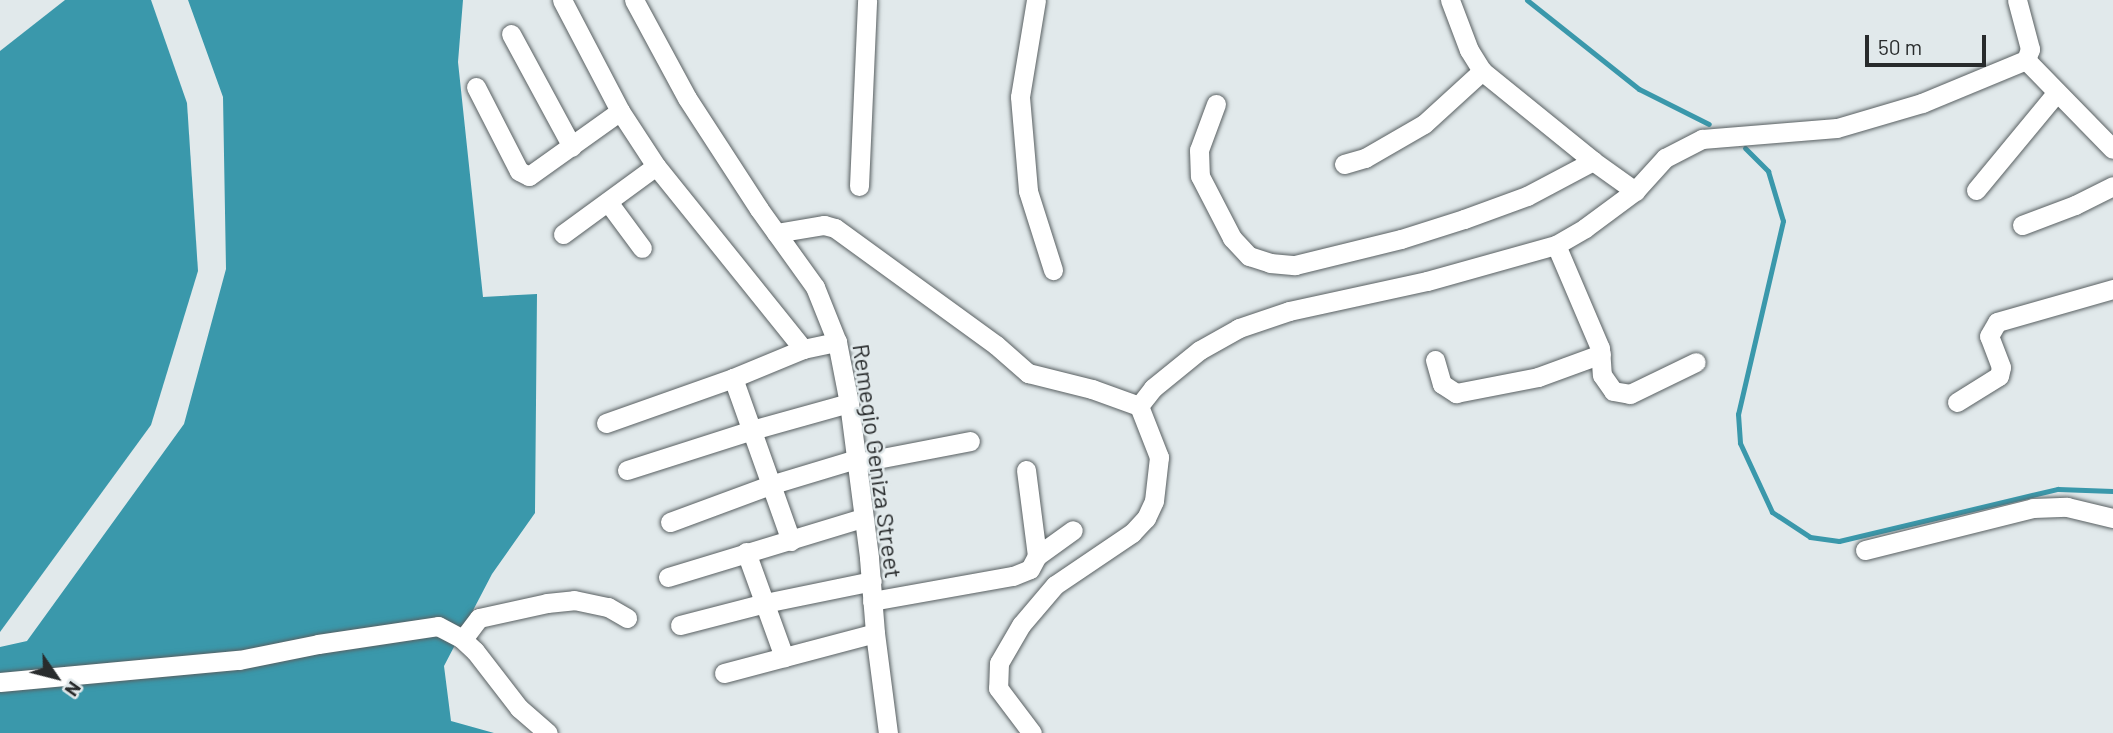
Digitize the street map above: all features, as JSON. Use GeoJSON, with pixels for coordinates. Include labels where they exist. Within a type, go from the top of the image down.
{"type":"FeatureCollection","features":[{"type":"Feature","properties":{"kind":"street"},"geometry":{"type":"LineString","coordinates":[[562,0],[620,111],[656,166],[803,349]]}},
{"type":"Feature","properties":{"kind":"street","name":"Remegio Geniza Street"},"geometry":{"type":"LineString","coordinates":[[634,0],[687,98],[815,287],[837,342],[849,403],[888,733]]}},
{"type":"Feature","properties":{"kind":"street"},"geometry":{"type":"LineString","coordinates":[[859,186],[867,0]]}},
{"type":"Feature","properties":{"kind":"street"},"geometry":{"type":"LineString","coordinates":[[1036,0],[1020,97],[1028,191],[1053,270]]}},
{"type":"Feature","properties":{"kind":"street"},"geometry":{"type":"LineString","coordinates":[[1450,0],[1469,50],[1482,71],[1593,161],[1635,191]]}},
{"type":"Feature","properties":{"kind":"street"},"geometry":{"type":"LineString","coordinates":[[1139,405],[1153,388],[1200,349],[1240,328],[1289,311],[1427,281],[1556,245],[1586,228],[1635,191],[1665,158],[1702,139],[1837,128],[1922,103],[2026,60],[2030,49],[2017,0]]}},
{"type":"Feature","properties":{"kind":"street"},"geometry":{"type":"LineString","coordinates":[[510,34],[572,146]]}},
{"type":"Feature","properties":{"kind":"street"},"geometry":{"type":"LineString","coordinates":[[2026,60],[2113,149]]}},
{"type":"Feature","properties":{"kind":"street"},"geometry":{"type":"LineString","coordinates":[[1344,164],[1365,158],[1424,124],[1482,71]]}},
{"type":"Feature","properties":{"kind":"street"},"geometry":{"type":"LineString","coordinates":[[477,87],[524,174],[530,176],[620,111]]}},
{"type":"Feature","properties":{"kind":"street"},"geometry":{"type":"LineString","coordinates":[[1976,190],[2057,92]]}},
{"type":"Feature","properties":{"kind":"street"},"geometry":{"type":"LineString","coordinates":[[1216,104],[1199,150],[1200,176],[1232,238],[1249,256],[1270,263],[1295,265],[1401,239],[1527,196],[1593,161]]}},
{"type":"Feature","properties":{"kind":"street"},"geometry":{"type":"LineString","coordinates":[[564,234],[656,166]]}},
{"type":"Feature","properties":{"kind":"street"},"geometry":{"type":"LineString","coordinates":[[2022,225],[2075,205],[2113,186]]}},
{"type":"Feature","properties":{"kind":"street"},"geometry":{"type":"LineString","coordinates":[[608,202],[642,248]]}},
{"type":"Feature","properties":{"kind":"street"},"geometry":{"type":"LineString","coordinates":[[776,233],[824,225],[835,228],[996,345],[1028,373],[1093,389],[1139,405],[1159,457],[1154,501],[1146,518],[1132,533],[1055,585],[1021,625],[999,663],[998,688],[1032,733]]}},
{"type":"Feature","properties":{"kind":"street"},"geometry":{"type":"LineString","coordinates":[[1556,245],[1601,354],[1602,375],[1607,385],[1622,395],[1630,394],[1696,362]]}},
{"type":"Feature","properties":{"kind":"street"},"geometry":{"type":"LineString","coordinates":[[1956,402],[1999,376],[2001,367],[1989,336],[1997,322],[2113,289]]}},
{"type":"Feature","properties":{"kind":"street"},"geometry":{"type":"LineString","coordinates":[[606,423],[733,379],[803,349],[837,342]]}},
{"type":"Feature","properties":{"kind":"street"},"geometry":{"type":"LineString","coordinates":[[1434,360],[1442,384],[1457,393],[1538,377],[1601,354]]}},
{"type":"Feature","properties":{"kind":"street"},"geometry":{"type":"LineString","coordinates":[[733,379],[791,541]]}},
{"type":"Feature","properties":{"kind":"street"},"geometry":{"type":"LineString","coordinates":[[627,470],[752,430],[849,403]]}},
{"type":"Feature","properties":{"kind":"street"},"geometry":{"type":"LineString","coordinates":[[670,522],[770,485],[856,461],[970,441]]}},
{"type":"Feature","properties":{"kind":"street"},"geometry":{"type":"LineString","coordinates":[[1027,470],[1037,556]]}},
{"type":"Feature","properties":{"kind":"street"},"geometry":{"type":"LineString","coordinates":[[1865,550],[2033,508],[2067,507],[2113,519]]}},
{"type":"Feature","properties":{"kind":"street"},"geometry":{"type":"LineString","coordinates":[[668,577],[862,518]]}},
{"type":"Feature","properties":{"kind":"street"},"geometry":{"type":"LineString","coordinates":[[872,601],[1013,576],[1030,569],[1037,556],[1073,530]]}},
{"type":"Feature","properties":{"kind":"street"},"geometry":{"type":"LineString","coordinates":[[747,552],[784,657]]}},
{"type":"Feature","properties":{"kind":"street"},"geometry":{"type":"LineString","coordinates":[[680,625],[765,603],[872,581]]}},
{"type":"Feature","properties":{"kind":"street"},"geometry":{"type":"LineString","coordinates":[[463,639],[479,618],[547,603],[574,600],[608,607],[627,618]]}},
{"type":"Feature","properties":{"kind":"street"},"geometry":{"type":"LineString","coordinates":[[0,682],[239,660],[318,644],[438,626],[463,639],[519,708],[548,733]]}},
{"type":"Feature","properties":{"kind":"street"},"geometry":{"type":"LineString","coordinates":[[724,673],[875,633]]}},
{"type":"Feature","properties":{"kind":"water"},"geometry":{"type":"Polygon","coordinates":[[[65,0],[151,0],[187,103],[198,271],[151,425],[0,632],[0,51],[65,0]]]}},
{"type":"Feature","properties":{"kind":"water"},"geometry":{"type":"Polygon","coordinates":[[[188,0],[463,0],[458,62],[483,297],[537,294],[535,513],[492,574],[444,666],[451,721],[494,733],[0,733],[0,647],[27,641],[184,424],[226,269],[223,97],[188,0]]]}},
{"type":"Feature","properties":{"kind":"waterway"},"geometry":{"type":"LineString","coordinates":[[1527,0],[1639,89],[1709,124]]}},
{"type":"Feature","properties":{"kind":"waterway"},"geometry":{"type":"LineString","coordinates":[[1745,148],[1768,171],[1783,221],[1738,414],[1740,443],[1772,512],[1810,537],[1839,541],[2058,489],[2113,491]]}}]}
